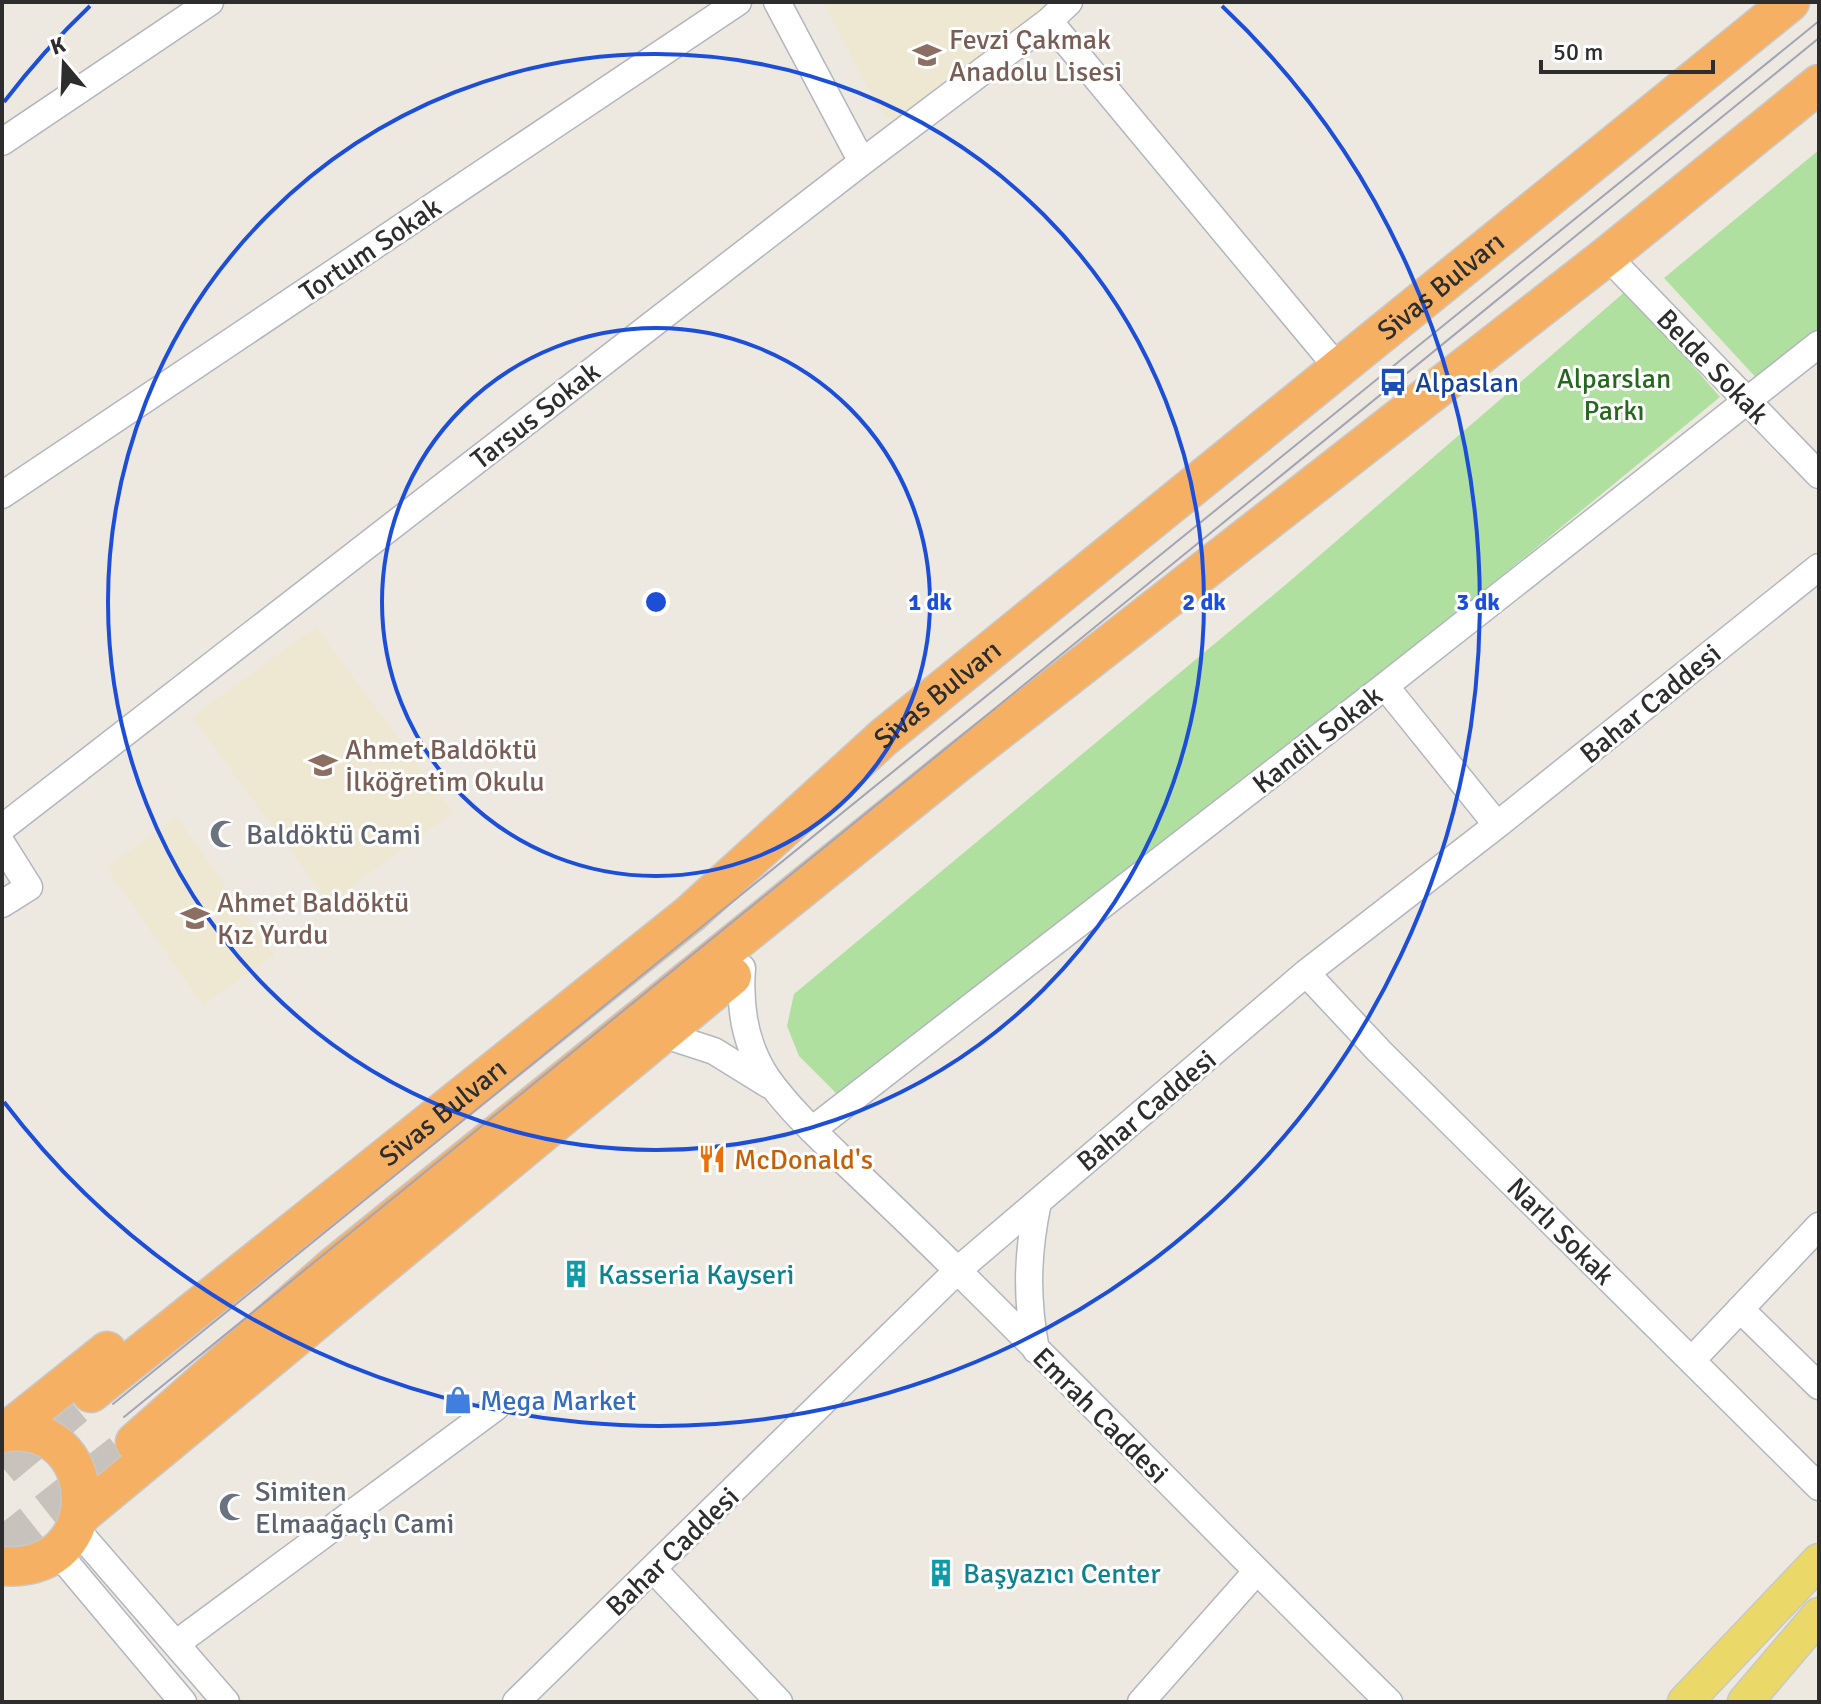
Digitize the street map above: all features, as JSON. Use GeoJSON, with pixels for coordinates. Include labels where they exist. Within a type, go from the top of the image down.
{"type":"FeatureCollection","features":[{"type":"Feature","properties":{"kind":"highway","name":"Sivas Bulvarı"},"geometry":{"type":"LineString","coordinates":[[91,1393],[690,914],[884,737],[1790,2]]}},
{"type":"Feature","properties":{"kind":"highway","name":"Sivas Bulvarı"},"geometry":{"type":"LineString","coordinates":[[135,1442],[333,1267],[956,764],[1607,256],[1819,84]]}},
{"type":"Feature","properties":{"kind":"highway"},"geometry":{"type":"LineString","coordinates":[[4,1432],[673,895],[884,737]]}},
{"type":"Feature","properties":{"kind":"highway"},"geometry":{"type":"LineString","coordinates":[[2,1588],[49,1545],[665,1035],[742,968],[956,764]]}},
{"type":"Feature","properties":{"kind":"highway"},"geometry":{"type":"LineString","coordinates":[[4,1432],[21,1431],[49,1440],[70,1460],[81,1486],[49,1545]]}},
{"type":"Feature","properties":{"kind":"main road"},"geometry":{"type":"LineString","coordinates":[[1685,1702],[1819,1561]]}},
{"type":"Feature","properties":{"kind":"main road"},"geometry":{"type":"LineString","coordinates":[[1745,1702],[1819,1615]]}},
{"type":"Feature","properties":{"kind":"street"},"geometry":{"type":"LineString","coordinates":[[2,142],[210,2]]}},
{"type":"Feature","properties":{"kind":"street","name":"Tortum Sokak"},"geometry":{"type":"LineString","coordinates":[[2,495],[738,2]]}},
{"type":"Feature","properties":{"kind":"street"},"geometry":{"type":"LineString","coordinates":[[777,2],[862,162]]}},
{"type":"Feature","properties":{"kind":"street","name":"Tarsus Sokak"},"geometry":{"type":"LineString","coordinates":[[2,828],[862,162],[1049,21],[1069,2]]}},
{"type":"Feature","properties":{"kind":"street"},"geometry":{"type":"LineString","coordinates":[[1049,21],[1337,367]]}},
{"type":"Feature","properties":{"kind":"street","name":"Belde Sokak"},"geometry":{"type":"LineString","coordinates":[[1607,256],[1819,475]]}},
{"type":"Feature","properties":{"kind":"street","name":"Kandil Sokak"},"geometry":{"type":"LineString","coordinates":[[812,1130],[1385,686],[1819,344]]}},
{"type":"Feature","properties":{"kind":"street","name":"Bahar Caddesi"},"geometry":{"type":"LineString","coordinates":[[516,1702],[958,1270],[1306,973],[1497,825],[1819,567]]}},
{"type":"Feature","properties":{"kind":"street"},"geometry":{"type":"LineString","coordinates":[[1385,686],[1497,825]]}},
{"type":"Feature","properties":{"kind":"street"},"geometry":{"type":"LineString","coordinates":[[2,844],[29,887],[2,904]]}},
{"type":"Feature","properties":{"kind":"street"},"geometry":{"type":"LineString","coordinates":[[742,968],[742,1005],[747,1032],[757,1059],[776,1090]]}},
{"type":"Feature","properties":{"kind":"street","name":"Narlı Sokak"},"geometry":{"type":"LineString","coordinates":[[1306,973],[1379,1051],[1819,1487]]}},
{"type":"Feature","properties":{"kind":"street"},"geometry":{"type":"LineString","coordinates":[[665,1035],[714,1051],[776,1090]]}},
{"type":"Feature","properties":{"kind":"street","name":"Emrah Caddesi"},"geometry":{"type":"LineString","coordinates":[[776,1090],[812,1130],[958,1270],[1389,1702]]}},
{"type":"Feature","properties":{"kind":"street"},"geometry":{"type":"LineString","coordinates":[[1036,1350],[1027,1288],[1028,1259],[1038,1202]]}},
{"type":"Feature","properties":{"kind":"street"},"geometry":{"type":"LineString","coordinates":[[1692,1360],[1819,1226]]}},
{"type":"Feature","properties":{"kind":"street"},"geometry":{"type":"LineString","coordinates":[[1740,1309],[1819,1386]]}},
{"type":"Feature","properties":{"kind":"street"},"geometry":{"type":"LineString","coordinates":[[177,1643],[496,1407]]}},
{"type":"Feature","properties":{"kind":"street"},"geometry":{"type":"LineString","coordinates":[[49,1545],[177,1643],[226,1702]]}},
{"type":"Feature","properties":{"kind":"street"},"geometry":{"type":"LineString","coordinates":[[49,1545],[183,1702]]}},
{"type":"Feature","properties":{"kind":"street"},"geometry":{"type":"LineString","coordinates":[[653,1569],[779,1702]]}},
{"type":"Feature","properties":{"kind":"street"},"geometry":{"type":"LineString","coordinates":[[1141,1702],[1256,1572]]}},
{"type":"Feature","properties":{"kind":"shaded area","name":"Fevzi Çakmak Anadolu Lisesi"},"geometry":{"type":"Polygon","coordinates":[[[823,2],[1063,2],[909,122],[889,118],[878,108],[823,2]]]}},
{"type":"Feature","properties":{"kind":"shaded area","name":"Ahmet Baldöktü İlköğretim Okulu"},"geometry":{"type":"Polygon","coordinates":[[[316,627],[453,812],[329,903],[192,717],[316,627]]]}},
{"type":"Feature","properties":{"kind":"shaded area","name":"Ahmet Baldöktü Kız Yurdu"},"geometry":{"type":"Polygon","coordinates":[[[177,817],[274,955],[203,1005],[106,867],[177,817]]]}},
{"type":"Feature","properties":{"kind":"green space","name":"Alparslan Parkı"},"geometry":{"type":"Polygon","coordinates":[[[1819,150],[1819,333],[1760,382],[1664,278],[1819,150]]]}},
{"type":"Feature","properties":{"kind":"green space","name":"Alparslan Parkı"},"geometry":{"type":"Polygon","coordinates":[[[1627,290],[1720,397],[1182,838],[845,1102],[799,1056],[787,1026],[794,994],[1290,581],[1627,290]]]}},
{"type":"Feature","properties":{"kind":"tunnel"},"geometry":{"type":"LineString","coordinates":[[2,1467],[91,1393]]}},
{"type":"Feature","properties":{"kind":"tunnel"},"geometry":{"type":"LineString","coordinates":[[2,1547],[135,1442]]}},
{"type":"Feature","properties":{"kind":"tram line"},"geometry":{"type":"LineString","coordinates":[[113,1404],[1819,21]]}},
{"type":"Feature","properties":{"kind":"tram line"},"geometry":{"type":"LineString","coordinates":[[124,1417],[1819,38]]}},
{"type":"Feature","properties":{"kind":"place","name":"Fevzi Çakmak Anadolu Lisesi"},"geometry":{"type":"Point","coordinates":[927,55]}},
{"type":"Feature","properties":{"kind":"place","name":"Alpaslan"},"geometry":{"type":"Point","coordinates":[1393,382]}},
{"type":"Feature","properties":{"kind":"place","name":"Ahmet Baldöktü İlköğretim Okulu"},"geometry":{"type":"Point","coordinates":[323,765]}},
{"type":"Feature","properties":{"kind":"place","name":"Baldöktü Cami"},"geometry":{"type":"Point","coordinates":[224,834]}},
{"type":"Feature","properties":{"kind":"place","name":"Ahmet Baldöktü Kız Yurdu"},"geometry":{"type":"Point","coordinates":[195,918]}},
{"type":"Feature","properties":{"kind":"place","name":"McDonald's"},"geometry":{"type":"Point","coordinates":[712,1159]}},
{"type":"Feature","properties":{"kind":"place","name":"Kasseria Kayseri"},"geometry":{"type":"Point","coordinates":[576,1274]}},
{"type":"Feature","properties":{"kind":"place","name":"Mega Market"},"geometry":{"type":"Point","coordinates":[458,1400]}},
{"type":"Feature","properties":{"kind":"place","name":"Simiten Elmaağaçlı Cami"},"geometry":{"type":"Point","coordinates":[233,1507]}},
{"type":"Feature","properties":{"kind":"place","name":"Başyazıcı Center"},"geometry":{"type":"Point","coordinates":[941,1573]}}]}
